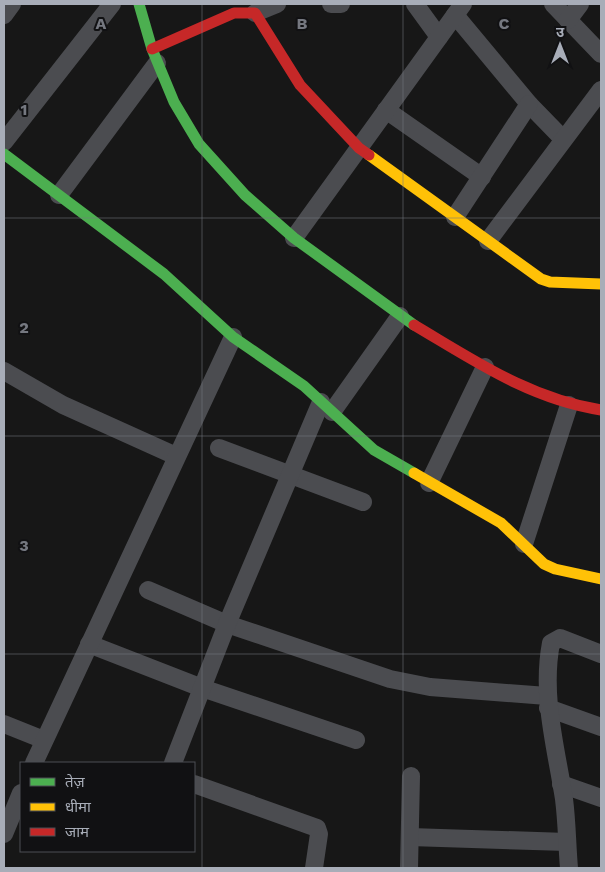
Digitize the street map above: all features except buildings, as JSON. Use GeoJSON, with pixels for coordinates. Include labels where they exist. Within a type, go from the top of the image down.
{"type":"FeatureCollection","features":[{"type":"Feature","properties":{"kind":"street"},"geometry":{"type":"LineString","coordinates":[[4,15],[12,4]]}},
{"type":"Feature","properties":{"kind":"street"},"geometry":{"type":"LineString","coordinates":[[4,142],[112,4]]}},
{"type":"Feature","properties":{"kind":"street"},"geometry":{"type":"LineString","coordinates":[[139,4],[154,56],[174,102],[200,144],[245,195],[294,238],[400,316],[508,381],[569,405],[601,410]]}},
{"type":"Feature","properties":{"kind":"street"},"geometry":{"type":"LineString","coordinates":[[60,195],[154,56],[234,13],[255,13],[278,4]]}},
{"type":"Feature","properties":{"kind":"street"},"geometry":{"type":"LineString","coordinates":[[331,4],[340,4]]}},
{"type":"Feature","properties":{"kind":"street"},"geometry":{"type":"LineString","coordinates":[[415,4],[439,37]]}},
{"type":"Feature","properties":{"kind":"street"},"geometry":{"type":"LineString","coordinates":[[553,4],[601,54]]}},
{"type":"Feature","properties":{"kind":"street"},"geometry":{"type":"LineString","coordinates":[[568,20],[580,4]]}},
{"type":"Feature","properties":{"kind":"street"},"geometry":{"type":"LineString","coordinates":[[294,238],[459,10],[529,104],[563,139]]}},
{"type":"Feature","properties":{"kind":"street"},"geometry":{"type":"LineString","coordinates":[[255,13],[300,84],[359,148],[545,281],[601,284]]}},
{"type":"Feature","properties":{"kind":"street"},"geometry":{"type":"LineString","coordinates":[[488,240],[601,90]]}},
{"type":"Feature","properties":{"kind":"street"},"geometry":{"type":"LineString","coordinates":[[455,217],[529,104]]}},
{"type":"Feature","properties":{"kind":"street"},"geometry":{"type":"LineString","coordinates":[[386,110],[482,177]]}},
{"type":"Feature","properties":{"kind":"street"},"geometry":{"type":"LineString","coordinates":[[4,154],[164,274],[233,338],[304,386],[374,450],[501,523],[550,568],[601,579]]}},
{"type":"Feature","properties":{"kind":"street"},"geometry":{"type":"LineString","coordinates":[[173,762],[227,624],[290,474],[327,407],[400,316]]}},
{"type":"Feature","properties":{"kind":"street"},"geometry":{"type":"LineString","coordinates":[[34,762],[176,456],[233,338]]}},
{"type":"Feature","properties":{"kind":"street"},"geometry":{"type":"LineString","coordinates":[[430,482],[485,367]]}},
{"type":"Feature","properties":{"kind":"street"},"geometry":{"type":"LineString","coordinates":[[4,371],[63,405],[176,456]]}},
{"type":"Feature","properties":{"kind":"street"},"geometry":{"type":"LineString","coordinates":[[524,544],[569,405]]}},
{"type":"Feature","properties":{"kind":"street"},"geometry":{"type":"LineString","coordinates":[[219,448],[363,502]]}},
{"type":"Feature","properties":{"kind":"street"},"geometry":{"type":"LineString","coordinates":[[148,590],[227,624],[407,684],[547,702],[601,727]]}},
{"type":"Feature","properties":{"kind":"street"},"geometry":{"type":"LineString","coordinates":[[569,868],[561,784],[547,702],[549,655],[551,643],[556,638],[567,639],[601,654]]}},
{"type":"Feature","properties":{"kind":"street"},"geometry":{"type":"LineString","coordinates":[[89,644],[202,688],[356,740]]}},
{"type":"Feature","properties":{"kind":"street"},"geometry":{"type":"LineString","coordinates":[[4,724],[44,740]]}},
{"type":"Feature","properties":{"kind":"street"},"geometry":{"type":"LineString","coordinates":[[409,868],[411,776]]}},
{"type":"Feature","properties":{"kind":"street"},"geometry":{"type":"LineString","coordinates":[[195,784],[317,828],[319,839],[314,868]]}},
{"type":"Feature","properties":{"kind":"street"},"geometry":{"type":"LineString","coordinates":[[561,784],[601,798]]}},
{"type":"Feature","properties":{"kind":"street"},"geometry":{"type":"LineString","coordinates":[[4,834],[20,795]]}},
{"type":"Feature","properties":{"kind":"street"},"geometry":{"type":"LineString","coordinates":[[410,837],[567,842]]}},
{"type":"Feature","properties":{"kind":"traffic: fast"},"geometry":{"type":"LineString","coordinates":[[139,4],[152,49],[174,102],[199,144],[245,195],[294,238],[414,325]]}},
{"type":"Feature","properties":{"kind":"traffic: fast"},"geometry":{"type":"LineString","coordinates":[[4,154],[164,274],[233,337],[304,386],[374,450],[414,473]]}},
{"type":"Feature","properties":{"kind":"traffic: slow"},"geometry":{"type":"LineString","coordinates":[[369,155],[541,279],[550,282],[601,284]]}},
{"type":"Feature","properties":{"kind":"traffic: slow"},"geometry":{"type":"LineString","coordinates":[[414,473],[501,523],[544,564],[555,569],[601,579]]}},
{"type":"Feature","properties":{"kind":"traffic: jam"},"geometry":{"type":"LineString","coordinates":[[152,49],[234,13],[255,13],[300,85],[359,148],[369,155]]}},
{"type":"Feature","properties":{"kind":"traffic: jam"},"geometry":{"type":"LineString","coordinates":[[414,325],[481,365],[527,388],[575,405],[601,410]]}}]}
